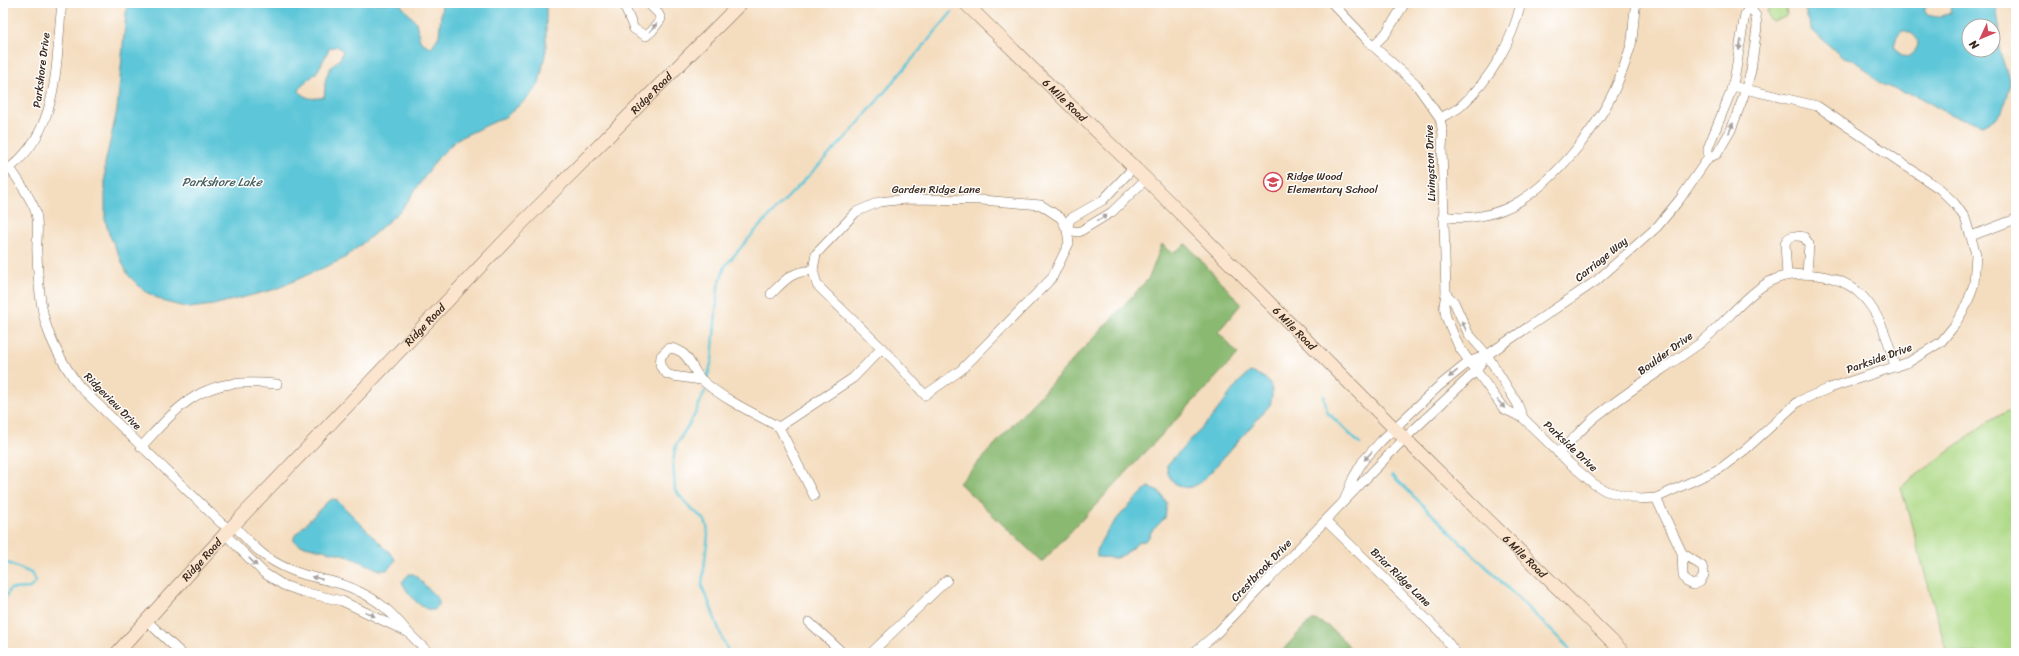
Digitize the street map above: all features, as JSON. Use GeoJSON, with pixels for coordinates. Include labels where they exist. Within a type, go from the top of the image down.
{"type":"FeatureCollection","features":[{"type":"Feature","properties":{"kind":"street","name":"Parkshore Drive"},"geometry":{"type":"LineString","coordinates":[[6,170],[32,145],[47,117],[54,80],[62,3]]}},
{"type":"Feature","properties":{"kind":"street"},"geometry":{"type":"LineString","coordinates":[[623,3],[634,29],[646,36],[652,32],[661,19],[658,13],[648,3]]}},
{"type":"Feature","properties":{"kind":"street","name":"Ridge Road"},"geometry":{"type":"LineString","coordinates":[[117,653],[230,529],[516,229],[741,3]]}},
{"type":"Feature","properties":{"kind":"street","name":"6 Mile Road"},"geometry":{"type":"LineString","coordinates":[[965,3],[1134,167],[1405,438],[1624,653]]}},
{"type":"Feature","properties":{"kind":"street","name":"Livingston Drive"},"geometry":{"type":"LineString","coordinates":[[1332,3],[1373,46],[1415,83],[1440,118],[1443,134],[1443,216],[1446,294],[1444,305],[1446,317],[1459,347],[1469,362]]}},
{"type":"Feature","properties":{"kind":"street"},"geometry":{"type":"LineString","coordinates":[[1373,46],[1386,32],[1405,3]]}},
{"type":"Feature","properties":{"kind":"street"},"geometry":{"type":"LineString","coordinates":[[1440,118],[1460,107],[1485,81],[1501,56],[1521,3]]}},
{"type":"Feature","properties":{"kind":"street"},"geometry":{"type":"LineString","coordinates":[[1443,216],[1453,218],[1478,217],[1513,205],[1543,184],[1558,170],[1591,131],[1621,76],[1631,45],[1636,3]]}},
{"type":"Feature","properties":{"kind":"street","name":"Carriage Way"},"geometry":{"type":"LineString","coordinates":[[1708,158],[1708,148],[1732,86],[1745,14],[1750,5]]}},
{"type":"Feature","properties":{"kind":"street","name":"Carriage Way"},"geometry":{"type":"LineString","coordinates":[[1395,428],[1433,391],[1469,362],[1487,355],[1596,281],[1657,227],[1680,199],[1708,158],[1717,154],[1724,142],[1746,88],[1757,36],[1756,16],[1750,5]]}},
{"type":"Feature","properties":{"kind":"street","name":"Parkside Drive"},"geometry":{"type":"LineString","coordinates":[[1469,362],[1504,409],[1523,418],[1582,475],[1606,491],[1629,498],[1656,498],[1720,468],[1746,449],[1799,401],[1830,388],[1896,367],[1924,354],[1941,342],[1954,326],[1968,304],[1974,284],[1976,254],[1965,218],[1940,189],[1816,106],[1794,102],[1746,88],[1732,86]]}},
{"type":"Feature","properties":{"kind":"street"},"geometry":{"type":"LineString","coordinates":[[771,294],[786,280],[798,272],[813,270],[817,285],[882,348],[925,394],[961,370],[1052,278],[1069,243],[1067,230],[1070,219],[1103,200],[1134,167]]}},
{"type":"Feature","properties":{"kind":"street","name":"Ridgeview Drive"},"geometry":{"type":"LineString","coordinates":[[6,170],[35,211],[39,298],[45,324],[54,349],[79,386],[141,447],[230,529]]}},
{"type":"Feature","properties":{"kind":"street"},"geometry":{"type":"LineString","coordinates":[[1067,230],[1079,232],[1112,212],[1146,179]]}},
{"type":"Feature","properties":{"kind":"street","name":"Garden Ridge Lane"},"geometry":{"type":"LineString","coordinates":[[813,270],[816,254],[856,212],[879,202],[906,199],[982,200],[1040,206],[1061,218],[1067,230]]}},
{"type":"Feature","properties":{"kind":"street"},"geometry":{"type":"LineString","coordinates":[[1971,236],[2016,219]]}},
{"type":"Feature","properties":{"kind":"street"},"geometry":{"type":"LineString","coordinates":[[1787,276],[1785,243],[1787,238],[1794,235],[1804,237],[1809,244],[1807,274]]}},
{"type":"Feature","properties":{"kind":"street","name":"Boulder Drive"},"geometry":{"type":"LineString","coordinates":[[1558,453],[1594,419],[1717,329],[1748,298],[1765,284],[1787,276],[1807,274],[1828,278],[1858,291],[1869,305],[1883,330],[1896,367]]}},
{"type":"Feature","properties":{"kind":"street"},"geometry":{"type":"LineString","coordinates":[[1446,294],[1454,302],[1468,332],[1487,355]]}},
{"type":"Feature","properties":{"kind":"street"},"geometry":{"type":"LineString","coordinates":[[702,380],[667,374],[660,366],[661,356],[670,348],[681,352],[695,368],[702,380],[736,404],[779,427],[814,496]]}},
{"type":"Feature","properties":{"kind":"street"},"geometry":{"type":"LineString","coordinates":[[779,427],[853,378],[882,348]]}},
{"type":"Feature","properties":{"kind":"street","name":"Carriage Way"},"geometry":{"type":"LineString","coordinates":[[1405,438],[1476,371],[1487,355]]}},
{"type":"Feature","properties":{"kind":"street","name":"Parkside Drive"},"geometry":{"type":"LineString","coordinates":[[1487,355],[1517,403],[1523,418]]}},
{"type":"Feature","properties":{"kind":"street"},"geometry":{"type":"LineString","coordinates":[[141,447],[178,409],[194,395],[209,389],[229,384],[278,384]]}},
{"type":"Feature","properties":{"kind":"street","name":"Crestbrook Drive"},"geometry":{"type":"LineString","coordinates":[[1344,501],[1353,478],[1363,461],[1395,428]]}},
{"type":"Feature","properties":{"kind":"street","name":"Crestbrook Drive"},"geometry":{"type":"LineString","coordinates":[[1193,653],[1215,635],[1405,438]]}},
{"type":"Feature","properties":{"kind":"street"},"geometry":{"type":"LineString","coordinates":[[1656,498],[1682,553]]}},
{"type":"Feature","properties":{"kind":"street","name":"Briar Ridge Lane"},"geometry":{"type":"LineString","coordinates":[[1326,521],[1440,632],[1456,653]]}},
{"type":"Feature","properties":{"kind":"street"},"geometry":{"type":"LineString","coordinates":[[230,529],[270,561],[305,575],[358,590],[373,599],[395,615],[408,632],[429,653]]}},
{"type":"Feature","properties":{"kind":"street"},"geometry":{"type":"LineString","coordinates":[[230,529],[264,573],[283,584],[303,592],[327,597],[352,606],[408,632]]}},
{"type":"Feature","properties":{"kind":"street"},"geometry":{"type":"LineString","coordinates":[[871,653],[947,580]]}},
{"type":"Feature","properties":{"kind":"street"},"geometry":{"type":"LineString","coordinates":[[327,597],[332,582]]}},
{"type":"Feature","properties":{"kind":"street"},"geometry":{"type":"LineString","coordinates":[[147,621],[181,653]]}},
{"type":"Feature","properties":{"kind":"street"},"geometry":{"type":"LineString","coordinates":[[810,622],[843,653]]}},
{"type":"Feature","properties":{"kind":"green space"},"geometry":{"type":"Polygon","coordinates":[[[1775,3],[1785,3],[1787,14],[1785,17],[1773,22],[1769,19],[1767,10],[1773,8],[1775,3]]]}},
{"type":"Feature","properties":{"kind":"green space"},"geometry":{"type":"Polygon","coordinates":[[[1162,244],[1170,252],[1176,251],[1186,244],[1241,304],[1218,332],[1238,354],[1042,562],[959,483],[1149,278],[1162,244]]]}},
{"type":"Feature","properties":{"kind":"green space"},"geometry":{"type":"Polygon","coordinates":[[[2016,406],[2016,653],[1947,653],[1901,487],[1985,424],[2016,406]]]}},
{"type":"Feature","properties":{"kind":"green space"},"geometry":{"type":"Polygon","coordinates":[[[1314,620],[1331,629],[1354,653],[1280,653],[1304,627],[1314,620]]]}},
{"type":"Feature","properties":{"kind":"water","name":"Parkshore Lake"},"geometry":{"type":"Polygon","coordinates":[[[127,3],[399,3],[416,22],[420,41],[431,48],[439,36],[442,3],[546,3],[546,50],[539,84],[527,99],[505,117],[457,139],[437,159],[402,209],[343,259],[276,289],[213,305],[189,308],[165,302],[144,291],[128,275],[109,234],[105,219],[105,164],[117,110],[127,3]],[[337,46],[330,48],[316,73],[300,87],[299,91],[304,96],[310,98],[324,97],[328,73],[332,66],[339,60],[343,51],[337,46]]]}},
{"type":"Feature","properties":{"kind":"water"},"geometry":{"type":"Polygon","coordinates":[[[1803,3],[1930,3],[1924,9],[1927,15],[1937,17],[1951,13],[1952,3],[1996,3],[1998,18],[1961,18],[1961,58],[2001,58],[2001,55],[2010,82],[2008,95],[2003,109],[1996,118],[1983,125],[1949,114],[1915,95],[1904,93],[1881,84],[1856,61],[1843,58],[1813,31],[1803,3]],[[1902,30],[1897,36],[1894,46],[1900,54],[1907,57],[1916,49],[1918,45],[1918,41],[1913,34],[1902,30]]]}},
{"type":"Feature","properties":{"kind":"water"},"geometry":{"type":"Polygon","coordinates":[[[1250,372],[1257,374],[1269,383],[1272,393],[1270,405],[1201,482],[1190,487],[1176,484],[1169,476],[1167,465],[1212,417],[1239,382],[1250,372]]]}},
{"type":"Feature","properties":{"kind":"water"},"geometry":{"type":"Polygon","coordinates":[[[1149,487],[1159,491],[1167,503],[1165,518],[1151,532],[1150,536],[1145,541],[1139,542],[1125,554],[1116,558],[1097,557],[1098,549],[1108,530],[1126,509],[1149,487]]]}},
{"type":"Feature","properties":{"kind":"water"},"geometry":{"type":"Polygon","coordinates":[[[332,499],[337,500],[394,557],[395,561],[387,570],[380,570],[345,555],[300,545],[294,541],[294,537],[297,533],[326,503],[332,499]]]}},
{"type":"Feature","properties":{"kind":"water"},"geometry":{"type":"Polygon","coordinates":[[[409,574],[414,574],[439,600],[439,605],[434,610],[424,608],[407,591],[402,582],[409,574]]]}},
{"type":"Feature","properties":{"kind":"waterway"},"geometry":{"type":"LineString","coordinates":[[707,379],[712,360],[718,287],[725,266],[756,230],[851,132],[952,12]]}},
{"type":"Feature","properties":{"kind":"waterway"},"geometry":{"type":"LineString","coordinates":[[705,391],[694,416],[676,445],[673,462],[675,490],[690,508],[704,519],[707,525],[708,535],[702,585],[703,591],[709,602],[729,653]]}},
{"type":"Feature","properties":{"kind":"waterway"},"geometry":{"type":"LineString","coordinates":[[1324,396],[1327,412],[1360,444]]}},
{"type":"Feature","properties":{"kind":"waterway"},"geometry":{"type":"LineString","coordinates":[[1392,475],[1568,647],[1571,653]]}},
{"type":"Feature","properties":{"kind":"waterway"},"geometry":{"type":"LineString","coordinates":[[3,561],[31,573],[36,581],[30,588],[10,589],[3,602]]}},
{"type":"Feature","properties":{"kind":"place","name":"Ridge Wood Elementary School"},"geometry":{"type":"Point","coordinates":[1273,182]}}]}
